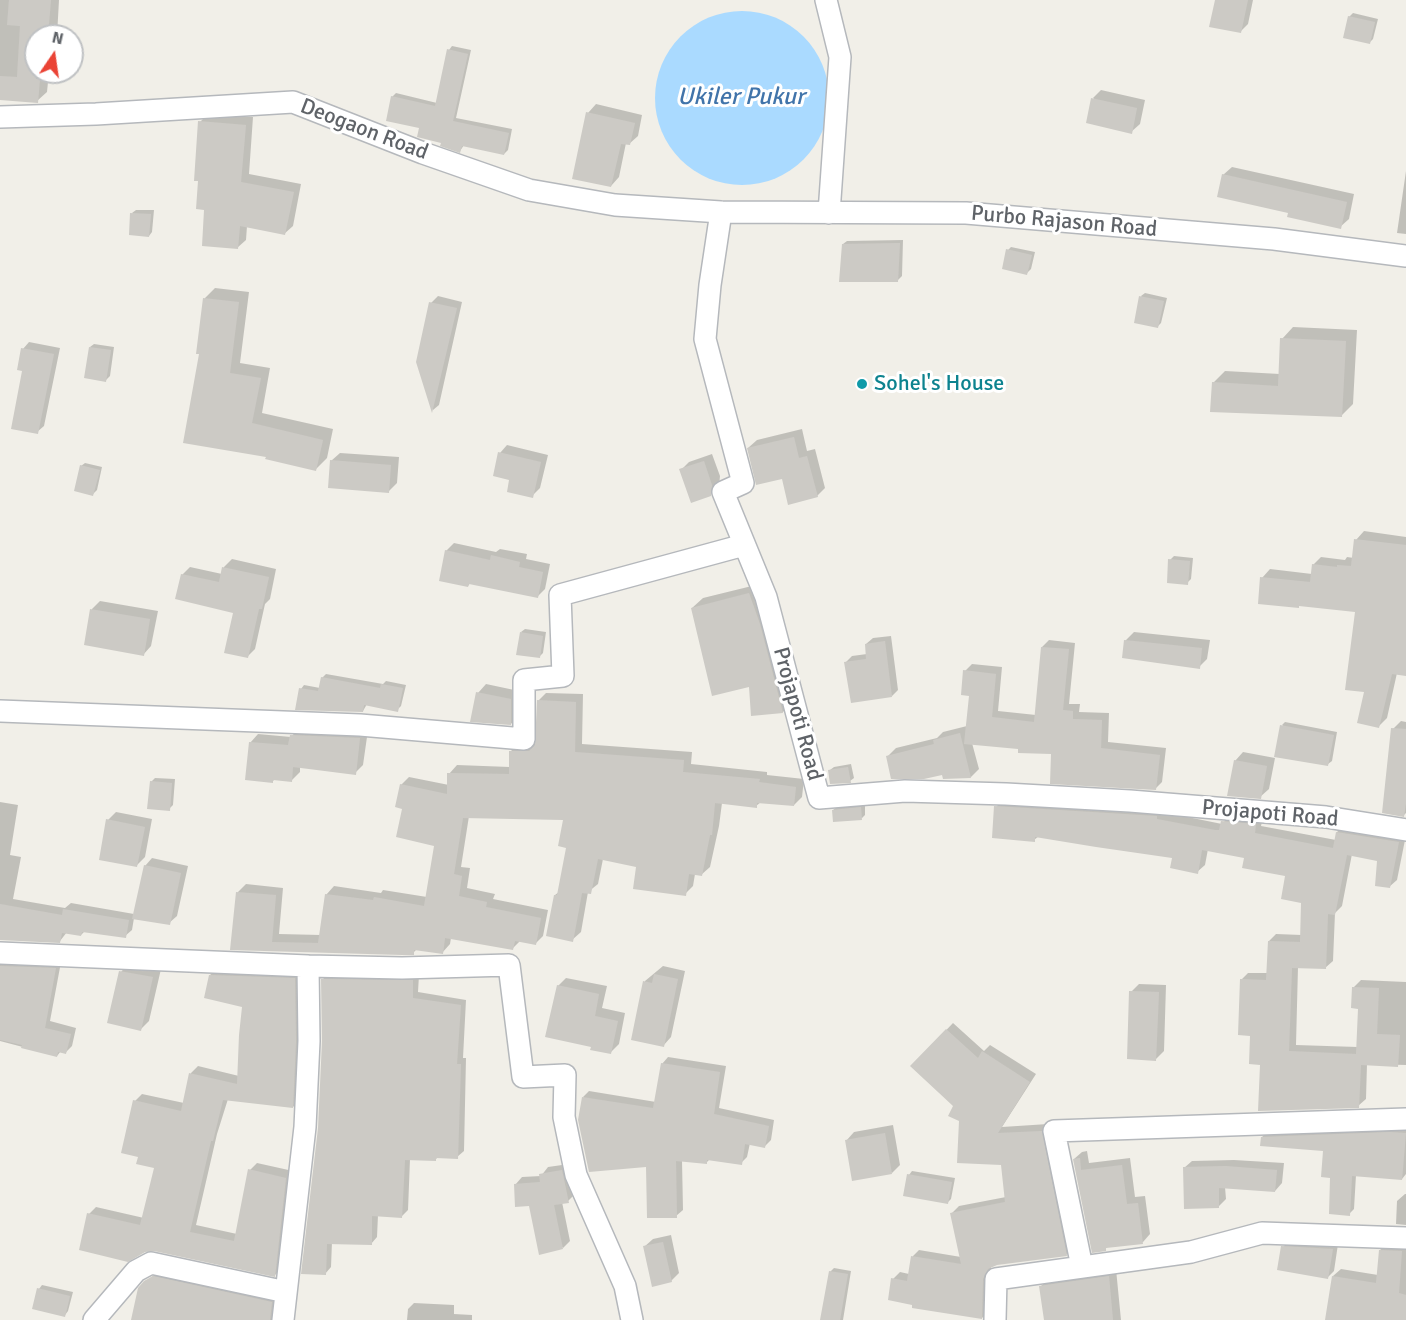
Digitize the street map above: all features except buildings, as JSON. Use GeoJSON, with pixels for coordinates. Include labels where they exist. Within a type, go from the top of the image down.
{"type":"FeatureCollection","features":[{"type":"Feature","properties":{"kind":"street"},"geometry":{"type":"LineString","coordinates":[[826,0],[840,57],[829,213]]}},
{"type":"Feature","properties":{"kind":"street","name":"Deogaon Road"},"geometry":{"type":"LineString","coordinates":[[0,117],[96,114],[293,102],[423,153],[529,190],[615,205],[722,212]]}},
{"type":"Feature","properties":{"kind":"street","name":"Purbo Rajason Road"},"geometry":{"type":"LineString","coordinates":[[722,212],[966,213],[1274,239],[1406,256]]}},
{"type":"Feature","properties":{"kind":"street","name":"Projapoti Road"},"geometry":{"type":"LineString","coordinates":[[722,212],[710,285],[705,339],[743,483],[723,492],[766,597],[819,798],[905,791],[1006,794],[1130,801],[1326,817],[1406,830]]}},
{"type":"Feature","properties":{"kind":"street"},"geometry":{"type":"LineString","coordinates":[[0,711],[360,725],[524,739],[524,680],[562,676],[560,595],[744,545]]}},
{"type":"Feature","properties":{"kind":"street"},"geometry":{"type":"LineString","coordinates":[[0,952],[308,966],[402,968],[509,965],[522,1077],[566,1075],[564,1117],[576,1175],[625,1286],[632,1320]]}},
{"type":"Feature","properties":{"kind":"street"},"geometry":{"type":"LineString","coordinates":[[283,1320],[305,1127],[309,1041],[308,966]]}},
{"type":"Feature","properties":{"kind":"street"},"geometry":{"type":"LineString","coordinates":[[1082,1267],[1054,1131],[1406,1119]]}},
{"type":"Feature","properties":{"kind":"street"},"geometry":{"type":"LineString","coordinates":[[995,1320],[996,1279],[1191,1252],[1262,1233],[1406,1238]]}},
{"type":"Feature","properties":{"kind":"street"},"geometry":{"type":"LineString","coordinates":[[94,1320],[136,1271],[151,1263],[286,1292]]}},
{"type":"Feature","properties":{"kind":"water","name":"Ukiler Pukur"},"geometry":{"type":"Polygon","coordinates":[[[742,11],[775,18],[804,36],[822,65],[829,98],[822,131],[804,160],[775,178],[742,185],[709,178],[680,160],[662,131],[655,98],[662,65],[680,36],[709,18],[742,11]]]}},
{"type":"Feature","properties":{"kind":"place","name":"Sohel's House"},"geometry":{"type":"Point","coordinates":[862,384]}}]}
